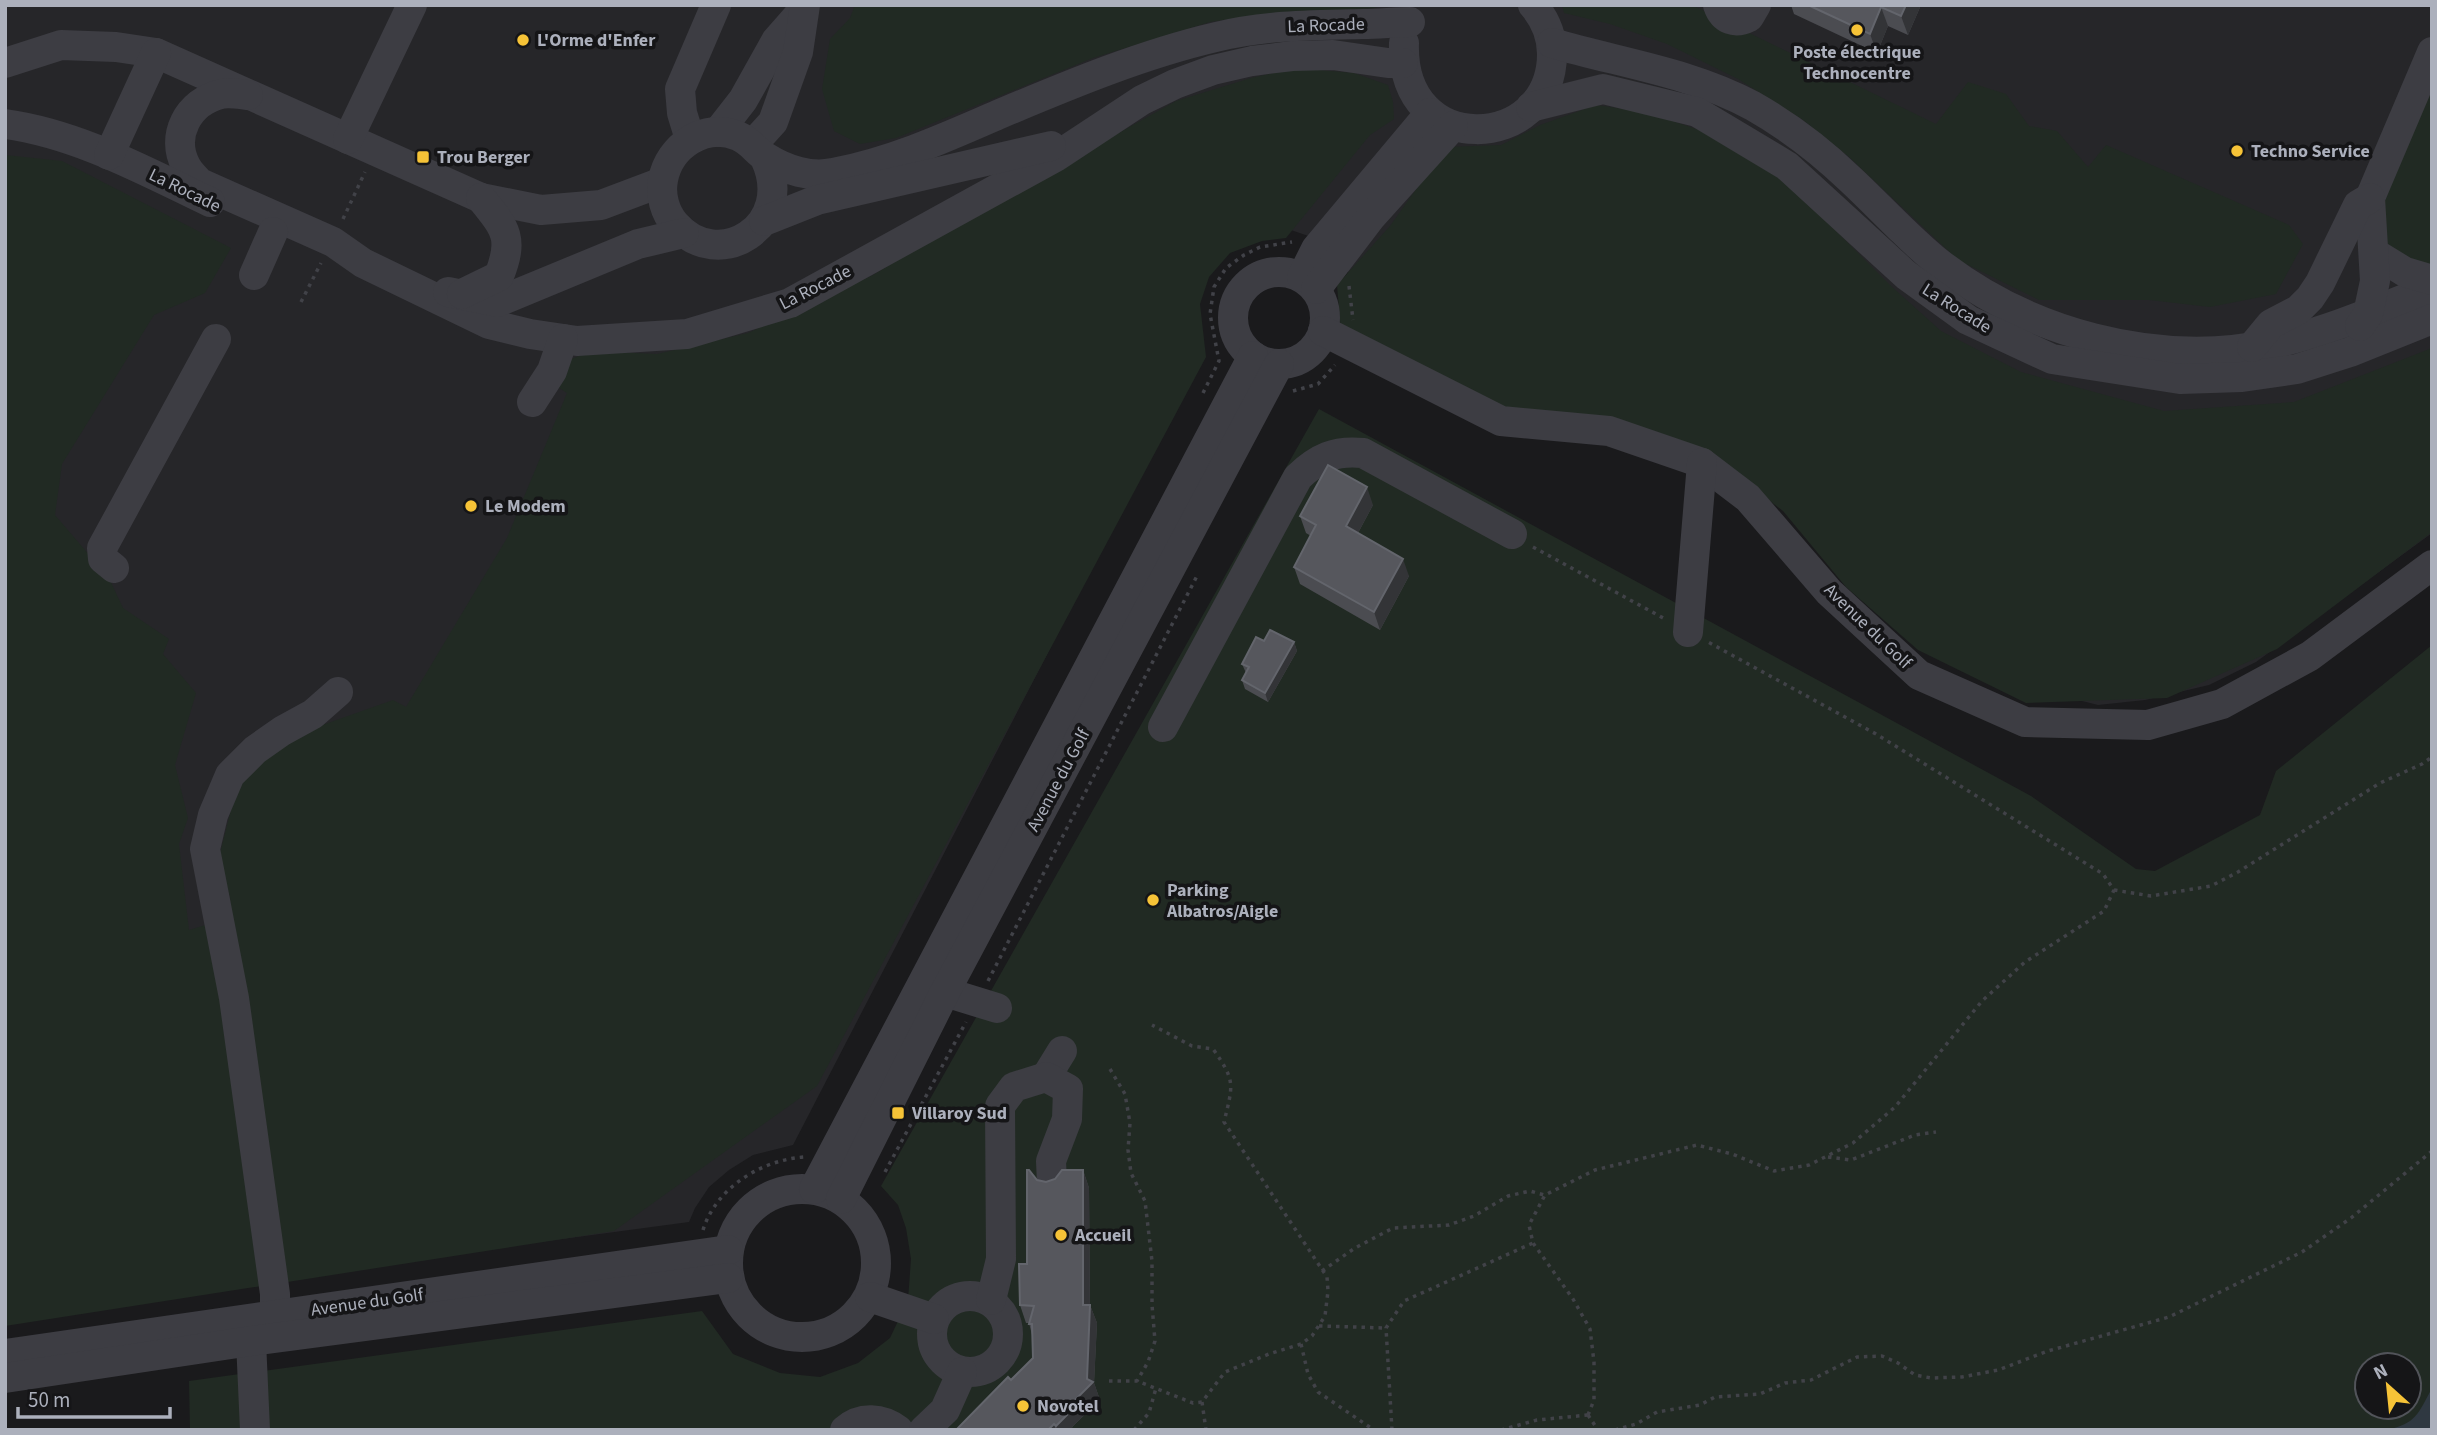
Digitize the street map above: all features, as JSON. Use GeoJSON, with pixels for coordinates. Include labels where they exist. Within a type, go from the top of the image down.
{"type":"FeatureCollection","features":[{"type":"Feature","properties":{"kind":"street"},"geometry":{"type":"LineString","coordinates":[[348,139],[412,5]]}},
{"type":"Feature","properties":{"kind":"street"},"geometry":{"type":"LineString","coordinates":[[716,5],[680,89],[682,113],[704,136],[736,135],[759,151],[772,173],[774,190],[764,221],[751,234],[735,242],[718,244],[700,242],[684,233],[674,223],[663,197],[662,182],[667,165],[677,150],[704,136],[743,100],[776,41],[805,7]]}},
{"type":"Feature","properties":{"kind":"street"},"geometry":{"type":"LineString","coordinates":[[1416,14],[1404,42],[1403,63],[1407,82],[1416,99],[1442,119],[1470,129],[1486,129],[1503,125],[1531,107],[1544,89],[1552,67],[1552,43],[1546,24],[1533,5]]}},
{"type":"Feature","properties":{"kind":"street"},"geometry":{"type":"LineString","coordinates":[[1718,5],[1723,15],[1735,21],[1749,17],[1756,5]]}},
{"type":"Feature","properties":{"kind":"street"},"geometry":{"type":"LineString","coordinates":[[759,151],[773,122],[799,52],[805,7]]}},
{"type":"Feature","properties":{"kind":"street","name":"La Rocade"},"geometry":{"type":"LineString","coordinates":[[759,151],[803,173],[826,175],[910,152],[1114,69],[1214,37],[1282,26],[1416,14]]}},
{"type":"Feature","properties":{"kind":"street","name":"La Rocade"},"geometry":{"type":"LineString","coordinates":[[1552,43],[1680,75],[1753,107],[1820,152],[1903,233],[1934,259],[1966,283],[2034,319],[2113,343],[2191,350],[2251,347],[2359,328],[2432,319]]}},
{"type":"Feature","properties":{"kind":"street","name":"La Rocade"},"geometry":{"type":"LineString","coordinates":[[5,63],[61,45],[116,47],[156,53],[481,198],[541,210],[601,205],[662,182]]}},
{"type":"Feature","properties":{"kind":"street"},"geometry":{"type":"LineString","coordinates":[[2359,328],[2375,281],[2370,198],[2432,52]]}},
{"type":"Feature","properties":{"kind":"street"},"geometry":{"type":"LineString","coordinates":[[109,155],[156,53]]}},
{"type":"Feature","properties":{"kind":"street","name":"La Rocade"},"geometry":{"type":"LineString","coordinates":[[764,221],[817,200],[1050,146],[1175,84],[1213,70],[1252,61],[1293,56],[1333,55],[1403,63]]}},
{"type":"Feature","properties":{"kind":"street","name":"La Rocade"},"geometry":{"type":"LineString","coordinates":[[1531,107],[1603,89],[1697,112],[1787,166],[1906,275],[1968,320],[2052,359],[2180,379],[2221,379],[2297,369],[2359,328],[2432,288]]}},
{"type":"Feature","properties":{"kind":"street","name":"La Rocade"},"geometry":{"type":"LineString","coordinates":[[248,95],[223,93],[203,101],[187,115],[181,134],[181,152],[187,168],[200,183],[333,242],[363,263],[489,324],[577,341],[687,334],[790,303],[1057,156],[1142,100]]}},
{"type":"Feature","properties":{"kind":"street"},"geometry":{"type":"LineString","coordinates":[[1309,283],[1317,249],[1442,119]]}},
{"type":"Feature","properties":{"kind":"street","name":"La Rocade"},"geometry":{"type":"LineString","coordinates":[[5,124],[78,141],[325,256],[363,263]]}},
{"type":"Feature","properties":{"kind":"street","name":"La Rocade"},"geometry":{"type":"LineString","coordinates":[[462,294],[499,276],[508,255],[507,237],[497,217],[481,198]]}},
{"type":"Feature","properties":{"kind":"street"},"geometry":{"type":"LineString","coordinates":[[2251,347],[2271,324],[2298,310],[2310,298],[2329,266],[2358,205],[2370,198]]}},
{"type":"Feature","properties":{"kind":"street"},"geometry":{"type":"LineString","coordinates":[[254,275],[273,232]]}},
{"type":"Feature","properties":{"kind":"street","name":"La Rocade"},"geometry":{"type":"LineString","coordinates":[[416,287],[498,302],[638,244],[684,233]]}},
{"type":"Feature","properties":{"kind":"street"},"geometry":{"type":"LineString","coordinates":[[2374,253],[2405,272],[2432,280]]}},
{"type":"Feature","properties":{"kind":"street"},"geometry":{"type":"LineString","coordinates":[[2329,266],[2335,299],[2359,328]]}},
{"type":"Feature","properties":{"kind":"street"},"geometry":{"type":"LineString","coordinates":[[1284,272],[1309,283],[1322,300],[1325,316],[1323,331],[1316,346],[1298,360],[1266,360],[1241,345],[1233,320],[1234,304],[1242,290],[1254,279],[1268,273],[1284,272]]}},
{"type":"Feature","properties":{"kind":"street","name":"Avenue du Golf"},"geometry":{"type":"LineString","coordinates":[[1323,331],[1501,421],[1609,431],[1702,463],[1748,498],[1829,592],[1919,675],[2025,722],[2148,725],[2222,704],[2310,656],[2432,565]]}},
{"type":"Feature","properties":{"kind":"street"},"geometry":{"type":"LineString","coordinates":[[114,568],[103,559],[102,548],[216,339]]}},
{"type":"Feature","properties":{"kind":"street"},"geometry":{"type":"LineString","coordinates":[[532,402],[552,371],[563,339]]}},
{"type":"Feature","properties":{"kind":"street","name":"Avenue du Golf"},"geometry":{"type":"LineString","coordinates":[[828,1194],[945,992],[1266,360]]}},
{"type":"Feature","properties":{"kind":"street","name":"Avenue du Golf"},"geometry":{"type":"LineString","coordinates":[[828,1194],[1266,360]]}},
{"type":"Feature","properties":{"kind":"street"},"geometry":{"type":"LineString","coordinates":[[1163,727],[1298,477],[1312,463],[1346,451],[1363,453],[1512,534]]}},
{"type":"Feature","properties":{"kind":"street"},"geometry":{"type":"LineString","coordinates":[[1688,632],[1702,463]]}},
{"type":"Feature","properties":{"kind":"street"},"geometry":{"type":"LineString","coordinates":[[275,1315],[275,1294],[234,998],[205,849],[213,815],[230,775],[255,750],[313,714],[338,692]]}},
{"type":"Feature","properties":{"kind":"street"},"geometry":{"type":"LineString","coordinates":[[945,992],[987,1005]]}},
{"type":"Feature","properties":{"kind":"street"},"geometry":{"type":"LineString","coordinates":[[991,1300],[1001,1259],[1000,1106],[1014,1087],[1045,1077],[1062,1051]]}},
{"type":"Feature","properties":{"kind":"street"},"geometry":{"type":"LineString","coordinates":[[1045,1077],[1068,1089],[1067,1119],[1051,1161],[1052,1183]]}},
{"type":"Feature","properties":{"kind":"street"},"geometry":{"type":"LineString","coordinates":[[791,1189],[828,1194],[858,1214],[871,1233],[876,1255],[875,1278],[870,1297],[850,1320],[828,1332],[803,1338],[778,1334],[755,1321],[738,1302],[728,1264],[735,1228],[749,1209],[768,1196],[791,1189]]}},
{"type":"Feature","properties":{"kind":"street","name":"Avenue du Golf"},"geometry":{"type":"LineString","coordinates":[[5,1354],[275,1315],[728,1264]]}},
{"type":"Feature","properties":{"kind":"street","name":"Avenue du Golf"},"geometry":{"type":"LineString","coordinates":[[5,1378],[728,1264]]}},
{"type":"Feature","properties":{"kind":"street"},"geometry":{"type":"LineString","coordinates":[[970,1294],[991,1300],[1006,1317],[1010,1338],[1002,1358],[984,1371],[962,1372],[942,1362],[932,1342],[934,1318],[948,1301],[970,1294]]}},
{"type":"Feature","properties":{"kind":"street"},"geometry":{"type":"LineString","coordinates":[[870,1297],[934,1318]]}},
{"type":"Feature","properties":{"kind":"street"},"geometry":{"type":"LineString","coordinates":[[251,1341],[255,1430]]}},
{"type":"Feature","properties":{"kind":"street"},"geometry":{"type":"LineString","coordinates":[[924,1430],[945,1410],[962,1372]]}},
{"type":"Feature","properties":{"kind":"street"},"geometry":{"type":"LineString","coordinates":[[845,1430],[852,1424],[868,1419],[891,1424],[898,1430]]}},
{"type":"Feature","properties":{"kind":"path"},"geometry":{"type":"LineString","coordinates":[[1219,361],[1210,314],[1214,287],[1226,268],[1259,247],[1299,242]]}},
{"type":"Feature","properties":{"kind":"path"},"geometry":{"type":"LineString","coordinates":[[1346,279],[1354,332]]}},
{"type":"Feature","properties":{"kind":"path"},"geometry":{"type":"LineString","coordinates":[[1287,401],[1291,391],[1318,384],[1338,360]]}},
{"type":"Feature","properties":{"kind":"path"},"geometry":{"type":"LineString","coordinates":[[1512,534],[1877,734],[2103,874],[2114,890],[2151,897],[2211,886],[2380,783],[2432,757]]}},
{"type":"Feature","properties":{"kind":"path"},"geometry":{"type":"LineString","coordinates":[[880,1180],[987,1005],[1203,565]]}},
{"type":"Feature","properties":{"kind":"path"},"geometry":{"type":"LineString","coordinates":[[1588,1415],[1594,1400],[1594,1362],[1590,1329],[1573,1299],[1533,1243],[1529,1225],[1545,1195],[1595,1170],[1698,1145],[1732,1154],[1773,1171],[1809,1165],[1853,1143],[1895,1107],[1982,1001],[2025,962],[2104,911],[2114,890]]}},
{"type":"Feature","properties":{"kind":"path"},"geometry":{"type":"LineString","coordinates":[[1152,1025],[1192,1046],[1213,1049],[1227,1069],[1233,1088],[1224,1122],[1327,1277],[1325,1316],[1312,1336],[1301,1344],[1224,1372],[1202,1402],[1206,1430]]}},
{"type":"Feature","properties":{"kind":"path"},"geometry":{"type":"LineString","coordinates":[[1110,1069],[1125,1094],[1130,1123],[1128,1150],[1131,1172],[1145,1201],[1146,1228],[1152,1261],[1155,1341],[1148,1362],[1137,1381]]}},
{"type":"Feature","properties":{"kind":"path"},"geometry":{"type":"LineString","coordinates":[[1825,1157],[1851,1160],[1915,1135],[1936,1132]]}},
{"type":"Feature","properties":{"kind":"path"},"geometry":{"type":"LineString","coordinates":[[1615,1430],[1636,1424],[1657,1412],[1700,1405],[1715,1397],[1760,1394],[1785,1383],[1811,1380],[1857,1357],[1882,1356],[1915,1375],[1931,1378],[1962,1377],[1998,1370],[2048,1351],[2169,1317],[2302,1252],[2351,1218],[2432,1151]]}},
{"type":"Feature","properties":{"kind":"path"},"geometry":{"type":"LineString","coordinates":[[701,1237],[706,1222],[726,1191],[759,1168],[792,1158],[811,1157]]}},
{"type":"Feature","properties":{"kind":"path"},"geometry":{"type":"LineString","coordinates":[[1322,1271],[1355,1248],[1392,1228],[1449,1225],[1474,1216],[1508,1196],[1530,1191],[1545,1195]]}},
{"type":"Feature","properties":{"kind":"path"},"geometry":{"type":"LineString","coordinates":[[1392,1430],[1386,1328],[1404,1301],[1533,1243]]}},
{"type":"Feature","properties":{"kind":"path"},"geometry":{"type":"LineString","coordinates":[[1318,1326],[1386,1328]]}},
{"type":"Feature","properties":{"kind":"path"},"geometry":{"type":"LineString","coordinates":[[1301,1344],[1308,1374],[1318,1392],[1374,1430]]}},
{"type":"Feature","properties":{"kind":"path"},"geometry":{"type":"LineString","coordinates":[[1109,1381],[1137,1381],[1193,1403],[1202,1402]]}},
{"type":"Feature","properties":{"kind":"path"},"geometry":{"type":"LineString","coordinates":[[1134,1430],[1149,1413],[1156,1388]]}},
{"type":"Feature","properties":{"kind":"path"},"geometry":{"type":"LineString","coordinates":[[1501,1430],[1537,1420],[1588,1415]]}},
{"type":"Feature","properties":{"kind":"path"},"geometry":{"type":"LineString","coordinates":[[1588,1415],[1598,1430]]}},
{"type":"Feature","properties":{"kind":"shaded area"},"geometry":{"type":"Polygon","coordinates":[[[5,5],[2432,5],[2432,533],[2256,662],[2209,685],[2145,700],[2098,705],[2019,685],[1765,482],[1364,309],[1343,260],[1317,239],[1291,230],[1242,238],[1211,269],[1197,308],[1201,357],[793,1145],[753,1155],[729,1170],[709,1187],[689,1222],[5,1314],[5,5]]]}},
{"type":"Feature","properties":{"kind":"shaded area"},"geometry":{"type":"Polygon","coordinates":[[[855,5],[1381,5],[1374,8],[1265,14],[1210,22],[1093,58],[896,138],[860,144],[834,131],[822,89],[830,39],[850,18],[855,5]]]}},
{"type":"Feature","properties":{"kind":"shaded area"},"geometry":{"type":"Polygon","coordinates":[[[1562,5],[1692,5],[1936,124],[1968,82],[2006,94],[2029,126],[2057,131],[2088,167],[2106,145],[2289,225],[2303,244],[2276,294],[2210,307],[2149,300],[2039,300],[1958,260],[1849,157],[1803,120],[1738,79],[1667,44],[1610,24],[1564,13],[1562,5]]]}},
{"type":"Feature","properties":{"kind":"shaded area"},"geometry":{"type":"Polygon","coordinates":[[[1296,68],[1354,73],[1388,85],[1394,119],[1370,135],[1286,238],[1262,241],[1230,253],[1209,277],[1200,304],[1206,357],[817,1086],[614,1231],[5,1326],[5,155],[62,161],[231,248],[205,293],[154,315],[62,464],[55,515],[109,578],[123,608],[169,639],[163,654],[196,693],[175,765],[188,818],[179,844],[189,930],[232,917],[230,897],[218,861],[236,790],[267,755],[314,728],[393,700],[406,707],[507,538],[567,393],[553,384],[567,361],[590,351],[657,354],[748,333],[873,275],[970,216],[1176,101],[1251,78],[1296,68]]]}},
{"type":"Feature","properties":{"kind":"shaded area"},"geometry":{"type":"Polygon","coordinates":[[[2432,79],[2432,265],[2422,268],[2378,241],[2377,200],[2432,79]]]}},
{"type":"Feature","properties":{"kind":"shaded area"},"geometry":{"type":"Polygon","coordinates":[[[1596,105],[1646,112],[1702,131],[1789,184],[1890,285],[1941,331],[2021,372],[2164,411],[2294,402],[2432,348],[2432,532],[2277,649],[2167,698],[2026,703],[1918,650],[1846,587],[1783,511],[1716,459],[1533,413],[1479,403],[1341,332],[1337,285],[1390,226],[1446,147],[1501,145],[1540,125],[1596,105]]]}},
{"type":"Feature","properties":{"kind":"shaded area"},"geometry":{"type":"Polygon","coordinates":[[[1319,409],[2031,796],[2136,869],[2155,871],[2260,815],[2276,771],[2432,645],[2432,1430],[190,1430],[189,1381],[702,1311],[733,1354],[780,1373],[820,1377],[858,1363],[890,1338],[908,1300],[911,1259],[906,1228],[898,1205],[881,1186],[1319,409]]]}},
{"type":"Feature","properties":{"kind":"shaded area"},"geometry":{"type":"Polygon","coordinates":[[[2432,1388],[2432,1430],[2386,1430],[2410,1421],[2423,1421],[2423,1405],[2432,1388]]]}},
{"type":"Feature","properties":{"kind":"building"},"geometry":{"type":"Polygon","coordinates":[[[1808,5],[1906,5],[1901,16],[1881,7],[1870,34],[1808,5]]]}},
{"type":"Feature","properties":{"kind":"building"},"geometry":{"type":"Polygon","coordinates":[[[1328,465],[1367,487],[1346,526],[1403,559],[1374,612],[1294,567],[1316,525],[1300,516],[1328,465]]]}},
{"type":"Feature","properties":{"kind":"building"},"geometry":{"type":"Polygon","coordinates":[[[1270,630],[1294,642],[1265,693],[1242,680],[1249,667],[1242,664],[1256,637],[1264,641],[1270,630]]]}},
{"type":"Feature","properties":{"kind":"building"},"geometry":{"type":"Polygon","coordinates":[[[1027,1170],[1037,1180],[1046,1182],[1055,1179],[1062,1170],[1083,1170],[1083,1305],[1090,1305],[1087,1379],[1093,1382],[1064,1411],[1067,1415],[1048,1430],[956,1430],[1008,1377],[1011,1380],[1033,1358],[1032,1324],[1029,1324],[1034,1306],[1020,1305],[1019,1264],[1027,1264],[1027,1170]]]}},
{"type":"Feature","properties":{"kind":"place","name":"Poste électrique Technocentre"},"geometry":{"type":"Point","coordinates":[1857,30]}},
{"type":"Feature","properties":{"kind":"place","name":"L'Orme d'Enfer"},"geometry":{"type":"Point","coordinates":[523,40]}},
{"type":"Feature","properties":{"kind":"place","name":"Techno Service"},"geometry":{"type":"Point","coordinates":[2237,151]}},
{"type":"Feature","properties":{"kind":"place","name":"Trou Berger"},"geometry":{"type":"Point","coordinates":[423,157]}},
{"type":"Feature","properties":{"kind":"place","name":"Le Modem"},"geometry":{"type":"Point","coordinates":[471,506]}},
{"type":"Feature","properties":{"kind":"place","name":"Parking Albatros/Aigle"},"geometry":{"type":"Point","coordinates":[1153,900]}},
{"type":"Feature","properties":{"kind":"place","name":"Villaroy Sud"},"geometry":{"type":"Point","coordinates":[898,1113]}},
{"type":"Feature","properties":{"kind":"place","name":"Accueil"},"geometry":{"type":"Point","coordinates":[1061,1235]}},
{"type":"Feature","properties":{"kind":"place","name":"Novotel"},"geometry":{"type":"Point","coordinates":[1023,1406]}}]}
